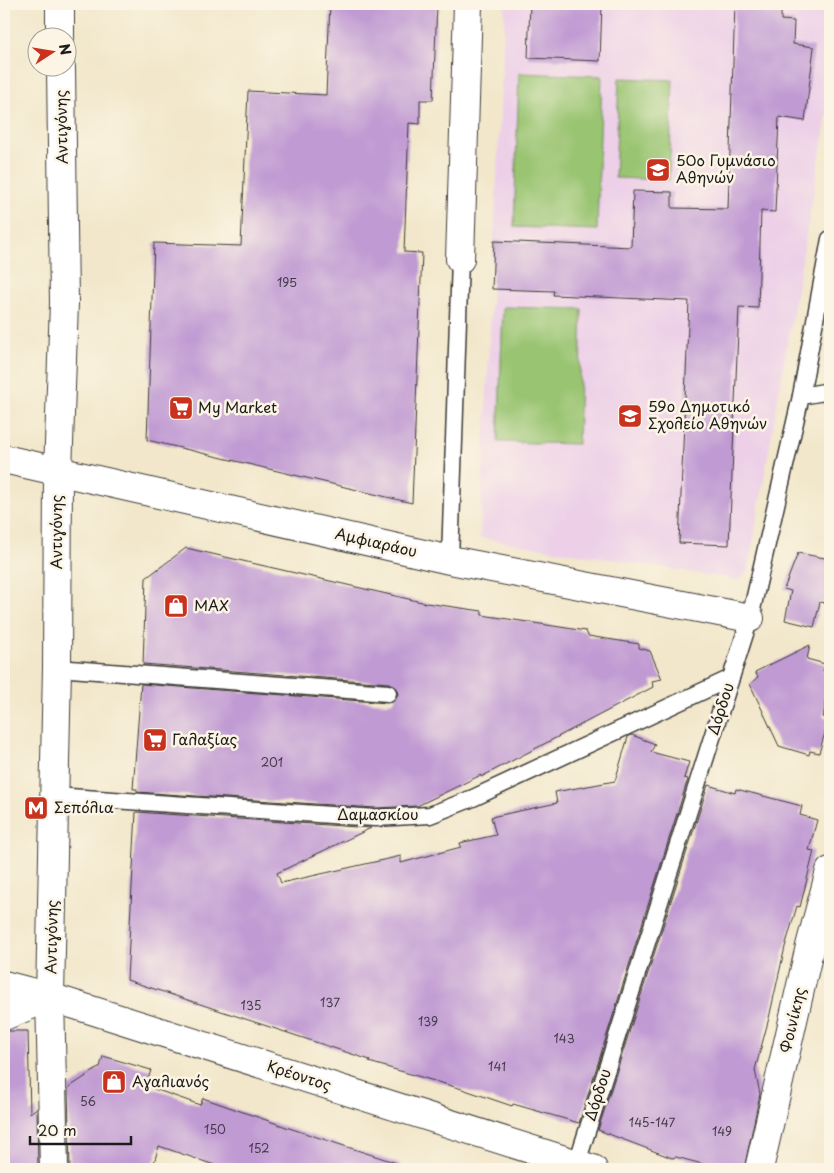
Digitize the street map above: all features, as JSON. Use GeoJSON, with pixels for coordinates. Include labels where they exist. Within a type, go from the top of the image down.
{"type":"FeatureCollection","features":[{"type":"Feature","properties":{"kind":"street"},"geometry":{"type":"LineString","coordinates":[[60,4],[60,28]]}},
{"type":"Feature","properties":{"kind":"street"},"geometry":{"type":"LineString","coordinates":[[460,260],[468,4]]}},
{"type":"Feature","properties":{"kind":"street","name":"Αντιγόνης"},"geometry":{"type":"LineString","coordinates":[[54,1169],[50,997],[57,668],[58,471],[64,303],[61,78]]}},
{"type":"Feature","properties":{"kind":"street","name":"Αμφιαράου"},"geometry":{"type":"LineString","coordinates":[[4,459],[450,560],[750,618]]}},
{"type":"Feature","properties":{"kind":"street","name":"Φοινίκης"},"geometry":{"type":"LineString","coordinates":[[759,1169],[820,949],[830,871]]}},
{"type":"Feature","properties":{"kind":"street","name":"Κρέοντος"},"geometry":{"type":"LineString","coordinates":[[4,985],[50,997],[581,1167]]}},
{"type":"Feature","properties":{"kind":"street"},"geometry":{"type":"LineString","coordinates":[[4,1016],[50,997]]}},
{"type":"Feature","properties":{"kind":"lane","name":"Δόρδου"},"geometry":{"type":"LineString","coordinates":[[581,1167],[750,618],[802,396],[830,238]]}},
{"type":"Feature","properties":{"kind":"lane"},"geometry":{"type":"LineString","coordinates":[[450,560],[460,260]]}},
{"type":"Feature","properties":{"kind":"lane"},"geometry":{"type":"LineString","coordinates":[[802,396],[830,391]]}},
{"type":"Feature","properties":{"kind":"lane"},"geometry":{"type":"LineString","coordinates":[[57,668],[388,693]]}},
{"type":"Feature","properties":{"kind":"lane","name":"Δαμασκίου"},"geometry":{"type":"LineString","coordinates":[[55,796],[375,818],[430,815],[473,798],[731,678]]}},
{"type":"Feature","properties":{"kind":"shaded area"},"geometry":{"type":"Polygon","coordinates":[[[505,4],[830,4],[830,98],[748,571],[738,580],[480,538],[505,4]]]}},
{"type":"Feature","properties":{"kind":"green space"},"geometry":{"type":"Polygon","coordinates":[[[519,73],[602,76],[597,230],[514,227],[519,73]]]}},
{"type":"Feature","properties":{"kind":"green space"},"geometry":{"type":"Polygon","coordinates":[[[619,78],[673,80],[669,180],[615,178],[619,78]]]}},
{"type":"Feature","properties":{"kind":"green space"},"geometry":{"type":"Polygon","coordinates":[[[503,307],[582,309],[578,444],[498,442],[503,307]]]}},
{"type":"Feature","properties":{"kind":"building"},"geometry":{"type":"Polygon","coordinates":[[[330,4],[437,4],[433,100],[420,100],[420,124],[409,123],[404,252],[422,253],[412,503],[147,440],[154,243],[241,246],[248,91],[326,95],[330,4]]]}},
{"type":"Feature","properties":{"kind":"building"},"geometry":{"type":"Polygon","coordinates":[[[530,4],[602,4],[600,61],[528,58],[530,4]]]}},
{"type":"Feature","properties":{"kind":"building"},"geometry":{"type":"Polygon","coordinates":[[[735,4],[781,4],[781,20],[794,21],[793,44],[814,47],[805,121],[779,117],[775,212],[761,211],[758,308],[739,307],[729,545],[679,543],[689,301],[553,295],[554,291],[492,289],[494,241],[631,247],[633,191],[672,192],[672,208],[728,209],[735,4]]]}},
{"type":"Feature","properties":{"kind":"building"},"geometry":{"type":"Polygon","coordinates":[[[186,548],[426,603],[482,611],[482,615],[586,631],[588,636],[639,644],[639,648],[650,651],[662,679],[652,681],[653,687],[481,777],[481,775],[417,806],[375,808],[137,792],[137,789],[133,789],[141,684],[387,703],[393,702],[398,694],[397,688],[389,683],[143,664],[146,578],[186,548]]]}},
{"type":"Feature","properties":{"kind":"building"},"geometry":{"type":"Polygon","coordinates":[[[798,553],[830,559],[830,604],[820,602],[814,627],[785,620],[791,591],[784,589],[798,553]]]}},
{"type":"Feature","properties":{"kind":"building"},"geometry":{"type":"Polygon","coordinates":[[[810,645],[807,659],[825,664],[823,671],[830,672],[830,681],[823,717],[829,719],[819,753],[810,751],[809,755],[779,746],[750,684],[758,677],[755,672],[810,645]]]}},
{"type":"Feature","properties":{"kind":"building"},"geometry":{"type":"Polygon","coordinates":[[[632,735],[655,744],[651,752],[689,762],[684,778],[688,779],[579,1123],[513,1104],[512,1106],[462,1089],[369,1062],[370,1060],[127,980],[136,812],[371,828],[277,873],[281,883],[401,856],[401,863],[461,847],[460,843],[496,835],[491,817],[557,803],[555,792],[615,781],[628,737],[632,735]]]}},
{"type":"Feature","properties":{"kind":"building"},"geometry":{"type":"Polygon","coordinates":[[[708,785],[735,793],[736,789],[802,806],[800,815],[817,820],[809,850],[814,851],[800,907],[797,906],[785,947],[755,1070],[760,1094],[744,1169],[721,1169],[676,1157],[672,1158],[598,1130],[708,785]]]}},
{"type":"Feature","properties":{"kind":"building"},"geometry":{"type":"Polygon","coordinates":[[[4,1031],[28,1031],[30,1113],[37,1108],[38,1169],[4,1169],[4,1031]]]}},
{"type":"Feature","properties":{"kind":"building"},"geometry":{"type":"Polygon","coordinates":[[[103,1056],[151,1070],[146,1086],[200,1105],[203,1098],[400,1164],[399,1169],[226,1169],[159,1146],[152,1169],[70,1169],[68,1088],[100,1067],[103,1056]]]}},
{"type":"Feature","properties":{"kind":"place","name":"50ο Γυμνάσιο Αθηνών"},"geometry":{"type":"Point","coordinates":[658,170]}},
{"type":"Feature","properties":{"kind":"place","name":"My Market"},"geometry":{"type":"Point","coordinates":[181,408]}},
{"type":"Feature","properties":{"kind":"place","name":"59ο Δημοτικό Σχολείο Αθηνών"},"geometry":{"type":"Point","coordinates":[630,416]}},
{"type":"Feature","properties":{"kind":"place","name":"MAX"},"geometry":{"type":"Point","coordinates":[176,606]}},
{"type":"Feature","properties":{"kind":"place","name":"Γαλαξίας"},"geometry":{"type":"Point","coordinates":[155,740]}},
{"type":"Feature","properties":{"kind":"place","name":"Σεπόλια"},"geometry":{"type":"Point","coordinates":[36,808]}},
{"type":"Feature","properties":{"kind":"place","name":"Αγαλιανός"},"geometry":{"type":"Point","coordinates":[114,1082]}}]}
